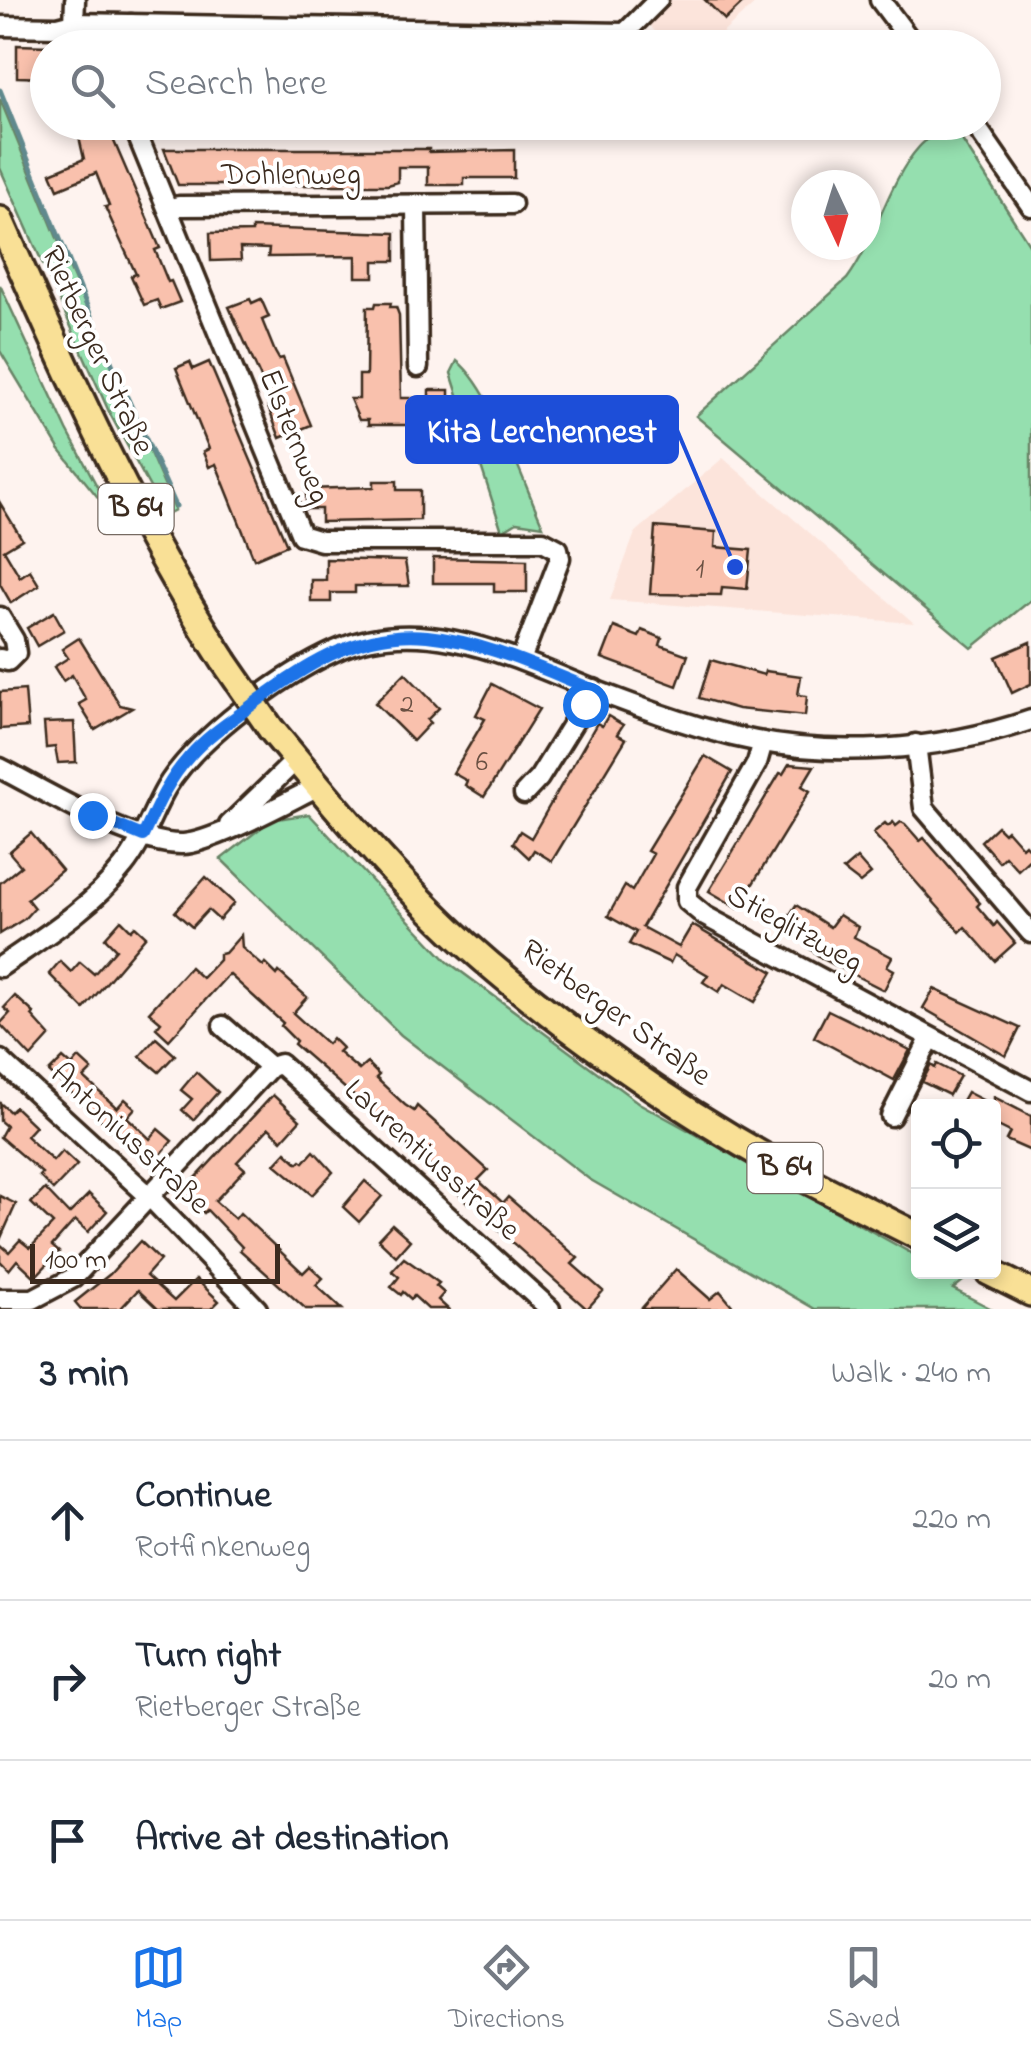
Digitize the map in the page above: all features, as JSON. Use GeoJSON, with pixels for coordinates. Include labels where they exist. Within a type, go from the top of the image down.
{"type":"FeatureCollection","features":[{"type":"Feature","properties":{"kind":"main road","name":"Rietberger Straße"},"geometry":{"type":"LineString","coordinates":[[0,220],[90,423],[182,596],[271,729],[317,787],[465,943],[550,1012],[658,1089],[781,1166],[911,1232]]}},
{"type":"Feature","properties":{"kind":"main road"},"geometry":{"type":"LineString","coordinates":[[1001,1278],[1031,1293]]}},
{"type":"Feature","properties":{"kind":"street"},"geometry":{"type":"LineString","coordinates":[[74,24],[75,0]]}},
{"type":"Feature","properties":{"kind":"street"},"geometry":{"type":"LineString","coordinates":[[628,30],[658,0]]}},
{"type":"Feature","properties":{"kind":"street"},"geometry":{"type":"LineString","coordinates":[[880,0],[902,30]]}},
{"type":"Feature","properties":{"kind":"street"},"geometry":{"type":"LineString","coordinates":[[131,24],[131,30]]}},
{"type":"Feature","properties":{"kind":"street"},"geometry":{"type":"LineString","coordinates":[[0,26],[131,24],[460,30]]}},
{"type":"Feature","properties":{"kind":"street","name":"Elsternweg"},"geometry":{"type":"LineString","coordinates":[[139,140],[301,535],[321,541],[543,541],[558,549],[560,558],[521,660]]}},
{"type":"Feature","properties":{"kind":"street"},"geometry":{"type":"LineString","coordinates":[[985,140],[1031,206]]}},
{"type":"Feature","properties":{"kind":"street","name":"Dohlenweg"},"geometry":{"type":"LineString","coordinates":[[168,210],[179,206],[512,204]]}},
{"type":"Feature","properties":{"kind":"street"},"geometry":{"type":"LineString","coordinates":[[416,206],[418,367]]}},
{"type":"Feature","properties":{"kind":"street"},"geometry":{"type":"LineString","coordinates":[[0,617],[14,640],[16,652],[8,661],[0,659]]}},
{"type":"Feature","properties":{"kind":"street"},"geometry":{"type":"LineString","coordinates":[[0,967],[92,900],[126,865],[167,786],[188,757],[283,682],[341,648],[388,638],[424,636],[480,645],[682,722],[763,742],[834,750],[956,740],[1031,720]]}},
{"type":"Feature","properties":{"kind":"street"},"geometry":{"type":"LineString","coordinates":[[524,794],[539,778],[594,690]]}},
{"type":"Feature","properties":{"kind":"street","name":"Stieglitzweg"},"geometry":{"type":"LineString","coordinates":[[763,742],[758,763],[688,888],[687,902],[705,916],[1031,1091]]}},
{"type":"Feature","properties":{"kind":"street"},"geometry":{"type":"LineString","coordinates":[[916,744],[924,808],[1031,933]]}},
{"type":"Feature","properties":{"kind":"street"},"geometry":{"type":"LineString","coordinates":[[225,829],[296,760]]}},
{"type":"Feature","properties":{"kind":"street"},"geometry":{"type":"LineString","coordinates":[[0,768],[92,815],[143,836],[181,844],[206,838],[317,787]]}},
{"type":"Feature","properties":{"kind":"street","name":"Laurentiusstraße"},"geometry":{"type":"LineString","coordinates":[[224,1026],[270,1067],[280,1064],[550,1309]]}},
{"type":"Feature","properties":{"kind":"street"},"geometry":{"type":"LineString","coordinates":[[891,1116],[930,1039]]}},
{"type":"Feature","properties":{"kind":"street","name":"Antoniusstraße"},"geometry":{"type":"LineString","coordinates":[[0,1060],[150,1196],[257,1309]]}},
{"type":"Feature","properties":{"kind":"street"},"geometry":{"type":"LineString","coordinates":[[0,1299],[33,1299],[74,1278],[270,1067]]}},
{"type":"Feature","properties":{"kind":"shaded area"},"geometry":{"type":"Polygon","coordinates":[[[668,0],[759,0],[726,30],[654,30],[647,23],[668,0]]]}},
{"type":"Feature","properties":{"kind":"shaded area"},"geometry":{"type":"Polygon","coordinates":[[[723,458],[914,623],[610,600],[635,533],[723,458]]]}},
{"type":"Feature","properties":{"kind":"green space"},"geometry":{"type":"Polygon","coordinates":[[[0,99],[175,510],[165,515],[110,414],[0,168],[0,99]]]}},
{"type":"Feature","properties":{"kind":"green space"},"geometry":{"type":"Polygon","coordinates":[[[926,140],[962,140],[1031,247],[1031,600],[972,648],[696,416],[847,279],[859,260],[881,260],[881,213],[908,161],[926,140]]]}},
{"type":"Feature","properties":{"kind":"green space"},"geometry":{"type":"Polygon","coordinates":[[[0,285],[67,430],[113,516],[59,449],[0,351],[0,285]]]}},
{"type":"Feature","properties":{"kind":"green space"},"geometry":{"type":"Polygon","coordinates":[[[457,361],[470,374],[494,414],[543,526],[517,522],[502,531],[451,373],[457,361]]]}},
{"type":"Feature","properties":{"kind":"green space"},"geometry":{"type":"Polygon","coordinates":[[[309,814],[448,962],[639,1103],[911,1253],[911,1279],[959,1279],[963,1281],[953,1289],[992,1309],[815,1309],[589,1179],[401,1035],[221,859],[271,820],[309,814]]]}},
{"type":"Feature","properties":{"kind":"building"},"geometry":{"type":"Polygon","coordinates":[[[705,0],[746,0],[725,20],[705,0]]]}},
{"type":"Feature","properties":{"kind":"building"},"geometry":{"type":"Polygon","coordinates":[[[17,45],[30,45],[30,77],[17,77],[17,45]]]}},
{"type":"Feature","properties":{"kind":"building"},"geometry":{"type":"Polygon","coordinates":[[[80,140],[113,140],[160,248],[155,250],[168,282],[171,281],[180,302],[161,309],[157,300],[144,305],[131,276],[136,274],[105,207],[109,206],[96,173],[58,189],[51,173],[84,159],[80,140]]]}},
{"type":"Feature","properties":{"kind":"building"},"geometry":{"type":"Polygon","coordinates":[[[164,149],[514,150],[514,178],[464,178],[464,185],[428,185],[428,167],[398,167],[398,182],[388,185],[178,185],[164,149]]]}},
{"type":"Feature","properties":{"kind":"building"},"geometry":{"type":"Polygon","coordinates":[[[252,228],[395,233],[395,261],[374,261],[374,277],[356,277],[356,256],[268,257],[269,249],[240,248],[241,260],[211,261],[210,233],[252,232],[252,228]]]}},
{"type":"Feature","properties":{"kind":"building"},"geometry":{"type":"Polygon","coordinates":[[[250,299],[252,303],[261,299],[269,317],[262,320],[311,425],[280,438],[268,407],[273,405],[229,307],[250,299]]]}},
{"type":"Feature","properties":{"kind":"building"},"geometry":{"type":"Polygon","coordinates":[[[376,303],[391,303],[390,307],[396,307],[399,315],[401,398],[429,398],[429,390],[449,390],[453,425],[436,425],[436,445],[420,445],[420,430],[412,430],[412,425],[368,425],[368,420],[359,420],[350,399],[359,399],[359,375],[366,375],[367,307],[375,307],[376,303]]]}},
{"type":"Feature","properties":{"kind":"building"},"geometry":{"type":"Polygon","coordinates":[[[190,362],[193,369],[209,362],[287,545],[254,559],[216,464],[209,467],[203,452],[209,449],[176,368],[190,362]]]}},
{"type":"Feature","properties":{"kind":"building"},"geometry":{"type":"Polygon","coordinates":[[[374,481],[397,481],[397,490],[420,490],[420,520],[321,522],[321,509],[306,509],[306,489],[374,487],[374,481]]]}},
{"type":"Feature","properties":{"kind":"building"},"geometry":{"type":"Polygon","coordinates":[[[0,503],[22,539],[4,550],[20,577],[30,570],[39,585],[11,603],[0,584],[0,503]]]}},
{"type":"Feature","properties":{"kind":"building"},"geometry":{"type":"Polygon","coordinates":[[[655,527],[716,532],[715,547],[751,550],[747,589],[722,587],[721,595],[650,594],[655,527]]]}},
{"type":"Feature","properties":{"kind":"building"},"geometry":{"type":"Polygon","coordinates":[[[433,558],[527,560],[527,592],[494,592],[494,583],[433,583],[433,558]]]}},
{"type":"Feature","properties":{"kind":"building"},"geometry":{"type":"Polygon","coordinates":[[[326,559],[405,561],[409,586],[355,586],[355,593],[331,593],[331,602],[311,602],[311,580],[326,580],[326,559]]]}},
{"type":"Feature","properties":{"kind":"building"},"geometry":{"type":"Polygon","coordinates":[[[54,612],[64,630],[37,646],[27,628],[54,612]]]}},
{"type":"Feature","properties":{"kind":"building"},"geometry":{"type":"Polygon","coordinates":[[[614,627],[639,637],[642,630],[662,638],[660,645],[688,655],[677,686],[602,658],[614,627]]]}},
{"type":"Feature","properties":{"kind":"building"},"geometry":{"type":"Polygon","coordinates":[[[79,638],[120,705],[132,708],[95,730],[79,704],[86,700],[72,675],[63,681],[54,667],[68,658],[62,649],[79,638]]]}},
{"type":"Feature","properties":{"kind":"building"},"geometry":{"type":"Polygon","coordinates":[[[1031,642],[1031,684],[1012,693],[996,657],[1031,642]]]}},
{"type":"Feature","properties":{"kind":"building"},"geometry":{"type":"Polygon","coordinates":[[[711,660],[764,675],[765,671],[801,676],[798,695],[807,696],[805,716],[738,709],[699,698],[711,660]]]}},
{"type":"Feature","properties":{"kind":"building"},"geometry":{"type":"Polygon","coordinates":[[[405,673],[439,708],[413,741],[375,703],[405,673]]]}},
{"type":"Feature","properties":{"kind":"building"},"geometry":{"type":"Polygon","coordinates":[[[492,684],[539,709],[484,797],[453,773],[485,719],[476,715],[492,684]]]}},
{"type":"Feature","properties":{"kind":"building"},"geometry":{"type":"Polygon","coordinates":[[[25,690],[28,727],[0,729],[0,692],[25,690]]]}},
{"type":"Feature","properties":{"kind":"building"},"geometry":{"type":"Polygon","coordinates":[[[608,716],[623,725],[617,734],[626,739],[552,861],[534,850],[529,858],[513,843],[520,831],[531,838],[597,723],[602,726],[608,716]]]}},
{"type":"Feature","properties":{"kind":"building"},"geometry":{"type":"Polygon","coordinates":[[[74,722],[76,762],[58,763],[55,747],[46,748],[44,723],[74,722]]]}},
{"type":"Feature","properties":{"kind":"building"},"geometry":{"type":"Polygon","coordinates":[[[705,756],[732,772],[642,927],[679,947],[692,925],[773,972],[755,1002],[724,984],[719,992],[703,982],[708,975],[674,955],[670,963],[629,944],[636,932],[608,916],[625,886],[632,891],[653,854],[647,851],[705,756]]]}},
{"type":"Feature","properties":{"kind":"building"},"geometry":{"type":"Polygon","coordinates":[[[789,764],[814,766],[802,786],[810,791],[738,908],[709,891],[789,764]]]}},
{"type":"Feature","properties":{"kind":"building"},"geometry":{"type":"Polygon","coordinates":[[[893,822],[896,826],[905,824],[920,841],[924,838],[980,903],[977,906],[994,926],[997,922],[1015,943],[995,961],[965,927],[960,932],[873,833],[893,822]]]}},
{"type":"Feature","properties":{"kind":"building"},"geometry":{"type":"Polygon","coordinates":[[[997,826],[1031,851],[1031,858],[1018,870],[1005,856],[999,862],[981,841],[997,826]]]}},
{"type":"Feature","properties":{"kind":"building"},"geometry":{"type":"Polygon","coordinates":[[[31,833],[62,870],[27,899],[34,908],[24,919],[0,934],[0,883],[21,866],[9,852],[31,833]]]}},
{"type":"Feature","properties":{"kind":"building"},"geometry":{"type":"Polygon","coordinates":[[[857,858],[871,874],[860,883],[843,870],[857,858]]]}},
{"type":"Feature","properties":{"kind":"building"},"geometry":{"type":"Polygon","coordinates":[[[206,877],[234,903],[219,920],[208,910],[192,927],[175,912],[206,877]]]}},
{"type":"Feature","properties":{"kind":"building"},"geometry":{"type":"Polygon","coordinates":[[[796,905],[830,927],[839,915],[858,927],[854,937],[892,957],[887,966],[894,970],[884,990],[821,958],[809,948],[811,944],[782,927],[796,905]]]}},
{"type":"Feature","properties":{"kind":"building"},"geometry":{"type":"Polygon","coordinates":[[[121,920],[131,930],[135,926],[146,936],[84,1009],[49,974],[60,961],[71,972],[80,962],[94,974],[116,949],[105,938],[121,920]]]}},
{"type":"Feature","properties":{"kind":"building"},"geometry":{"type":"Polygon","coordinates":[[[241,935],[242,948],[263,966],[265,963],[277,975],[279,972],[307,997],[293,1013],[327,1044],[332,1038],[342,1048],[338,1052],[359,1070],[367,1063],[379,1075],[376,1078],[405,1105],[414,1111],[417,1106],[488,1170],[478,1180],[503,1203],[508,1197],[578,1258],[572,1264],[603,1291],[587,1309],[487,1220],[492,1215],[473,1198],[468,1203],[386,1124],[294,1044],[296,1041],[281,1026],[283,1023],[229,974],[169,1040],[156,1028],[161,1022],[149,1012],[190,967],[202,978],[219,960],[219,954],[225,953],[241,935]]]}},
{"type":"Feature","properties":{"kind":"building"},"geometry":{"type":"Polygon","coordinates":[[[934,989],[1020,1028],[1006,1056],[923,1008],[934,989]]]}},
{"type":"Feature","properties":{"kind":"building"},"geometry":{"type":"Polygon","coordinates":[[[15,996],[34,1013],[32,1016],[50,1036],[31,1057],[0,1024],[10,1013],[4,1008],[15,996]]]}},
{"type":"Feature","properties":{"kind":"building"},"geometry":{"type":"Polygon","coordinates":[[[828,1010],[910,1050],[894,1080],[814,1037],[828,1010]]]}},
{"type":"Feature","properties":{"kind":"building"},"geometry":{"type":"Polygon","coordinates":[[[156,1038],[175,1055],[159,1072],[140,1056],[156,1038]]]}},
{"type":"Feature","properties":{"kind":"building"},"geometry":{"type":"Polygon","coordinates":[[[63,1058],[72,1066],[79,1058],[92,1070],[84,1078],[117,1108],[125,1099],[135,1108],[127,1117],[150,1139],[158,1129],[172,1141],[151,1166],[49,1072],[63,1058]]]}},
{"type":"Feature","properties":{"kind":"building"},"geometry":{"type":"Polygon","coordinates":[[[937,1064],[960,1076],[949,1095],[922,1082],[931,1065],[935,1068],[937,1064]]]}},
{"type":"Feature","properties":{"kind":"building"},"geometry":{"type":"Polygon","coordinates":[[[196,1072],[218,1092],[193,1120],[182,1110],[192,1099],[181,1090],[196,1072]]]}},
{"type":"Feature","properties":{"kind":"building"},"geometry":{"type":"Polygon","coordinates":[[[273,1095],[300,1120],[282,1140],[269,1128],[237,1162],[245,1169],[215,1201],[235,1219],[240,1213],[303,1273],[310,1266],[323,1278],[316,1285],[342,1309],[306,1309],[240,1250],[242,1247],[207,1210],[204,1213],[182,1193],[273,1095]]]}},
{"type":"Feature","properties":{"kind":"building"},"geometry":{"type":"Polygon","coordinates":[[[1001,1101],[1031,1116],[1031,1151],[1006,1140],[1010,1132],[1001,1128],[1001,1101]]]}},
{"type":"Feature","properties":{"kind":"building"},"geometry":{"type":"Polygon","coordinates":[[[0,1103],[10,1112],[15,1107],[35,1126],[26,1136],[53,1161],[62,1151],[77,1165],[53,1190],[39,1176],[42,1173],[0,1137],[6,1126],[0,1121],[0,1103]]]}},
{"type":"Feature","properties":{"kind":"building"},"geometry":{"type":"Polygon","coordinates":[[[314,1151],[333,1172],[312,1195],[275,1164],[286,1152],[298,1163],[314,1151]]]}},
{"type":"Feature","properties":{"kind":"building"},"geometry":{"type":"Polygon","coordinates":[[[365,1181],[382,1196],[359,1222],[343,1207],[365,1181]]]}},
{"type":"Feature","properties":{"kind":"building"},"geometry":{"type":"Polygon","coordinates":[[[45,1189],[69,1214],[89,1194],[107,1211],[88,1232],[75,1220],[52,1246],[59,1252],[35,1277],[17,1260],[9,1270],[0,1261],[0,1244],[9,1252],[20,1240],[30,1248],[53,1224],[31,1203],[45,1189]]]}},
{"type":"Feature","properties":{"kind":"building"},"geometry":{"type":"Polygon","coordinates":[[[0,1196],[16,1204],[0,1240],[0,1196]]]}},
{"type":"Feature","properties":{"kind":"building"},"geometry":{"type":"Polygon","coordinates":[[[392,1224],[410,1240],[396,1256],[378,1239],[392,1224]]]}},
{"type":"Feature","properties":{"kind":"building"},"geometry":{"type":"Polygon","coordinates":[[[140,1241],[160,1260],[146,1276],[174,1301],[196,1279],[219,1301],[211,1309],[158,1309],[138,1290],[120,1309],[81,1309],[75,1302],[110,1274],[140,1241]]]}},
{"type":"Feature","properties":{"kind":"building"},"geometry":{"type":"Polygon","coordinates":[[[404,1258],[439,1283],[436,1286],[444,1293],[438,1300],[448,1309],[428,1309],[414,1296],[411,1299],[391,1287],[399,1277],[392,1271],[404,1258]]]}},
{"type":"Feature","properties":{"kind":"building"},"geometry":{"type":"Polygon","coordinates":[[[676,1269],[710,1299],[720,1291],[735,1309],[641,1309],[676,1269]]]}},
{"type":"Feature","properties":{"kind":"waterway"},"geometry":{"type":"LineString","coordinates":[[0,90],[93,321],[176,506]]}},
{"type":"Feature","properties":{"kind":"place","name":"Kita Lerchennest"},"geometry":{"type":"Point","coordinates":[735,567]}},
{"type":"Feature","properties":{"kind":"route"},"geometry":{"type":"LineString","coordinates":[[92,815],[143,836],[167,786],[188,757],[211,736],[283,682],[341,648],[354,645],[424,636],[480,645],[594,690],[585,704]]}}]}
